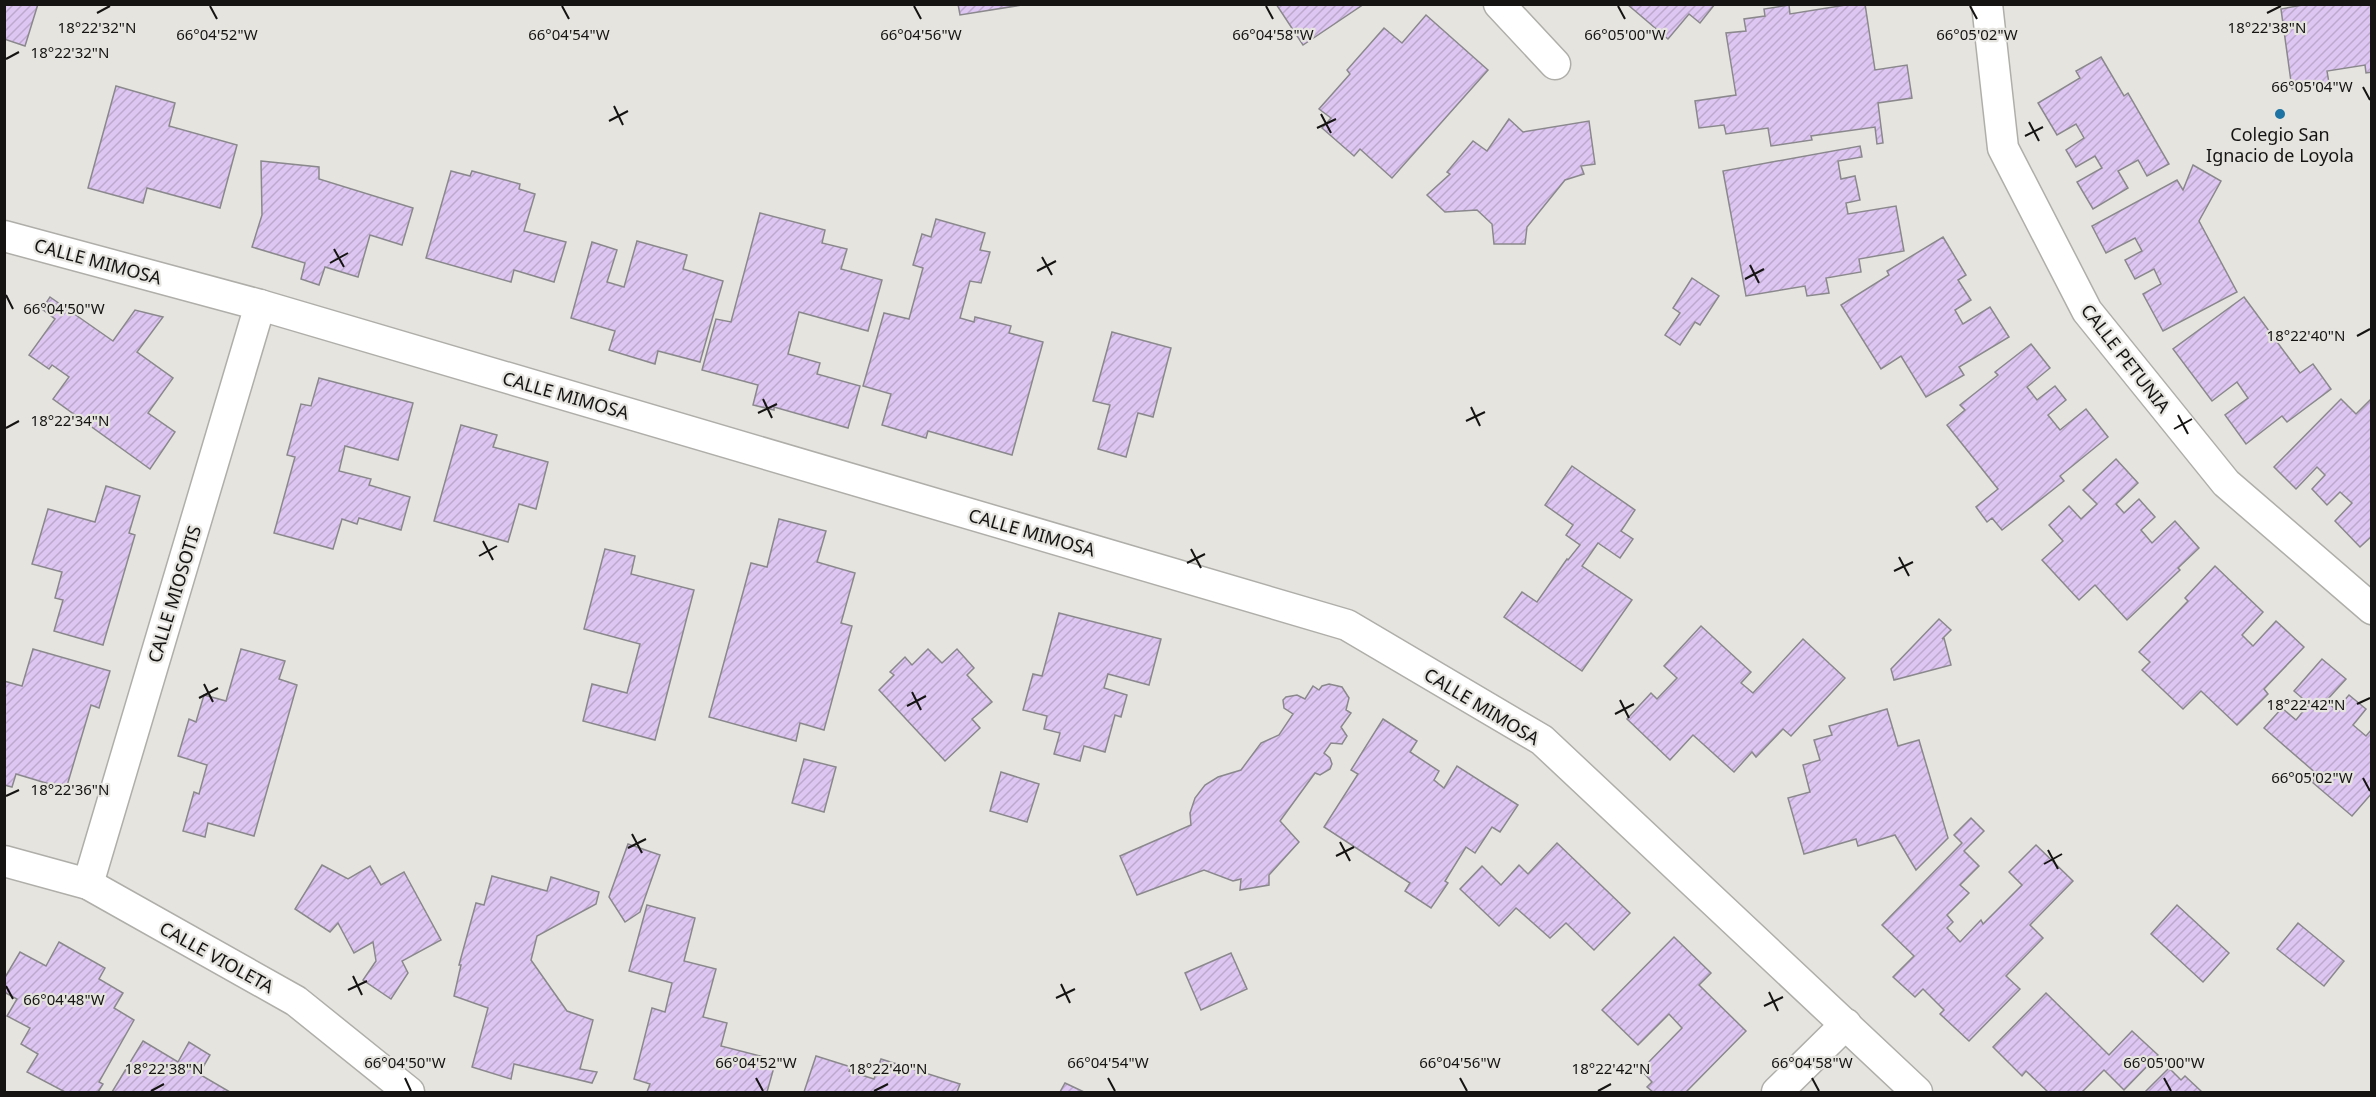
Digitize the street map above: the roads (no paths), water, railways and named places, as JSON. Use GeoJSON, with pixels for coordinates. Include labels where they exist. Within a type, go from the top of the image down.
{"type":"FeatureCollection","features":[{"type":"Feature","properties":{"kind":"street","name":"CALLE PETUNIA"},"geometry":{"type":"LineString","coordinates":[[1987,4],[2003,148],[2087,311],[2226,483],[2372,609]]}},
{"type":"Feature","properties":{"kind":"street"},"geometry":{"type":"LineString","coordinates":[[1500,5],[1555,63]]}},
{"type":"Feature","properties":{"kind":"street","name":"CALLE MIMOSA"},"geometry":{"type":"LineString","coordinates":[[4,236],[260,305],[1347,626],[1542,740],[1917,1092]]}},
{"type":"Feature","properties":{"kind":"street","name":"CALLE MIOSOTIS"},"geometry":{"type":"LineString","coordinates":[[88,884],[260,305]]}},
{"type":"Feature","properties":{"kind":"street","name":"CALLE VIOLETA"},"geometry":{"type":"LineString","coordinates":[[4,861],[88,884],[296,1001],[409,1092]]}},
{"type":"Feature","properties":{"kind":"street"},"geometry":{"type":"LineString","coordinates":[[1777,1092],[1846,1024]]}},
{"type":"Feature","properties":{"kind":"place","name":"Colegio San Ignacio de Loyola"},"geometry":{"type":"Point","coordinates":[2280,114]}}]}
